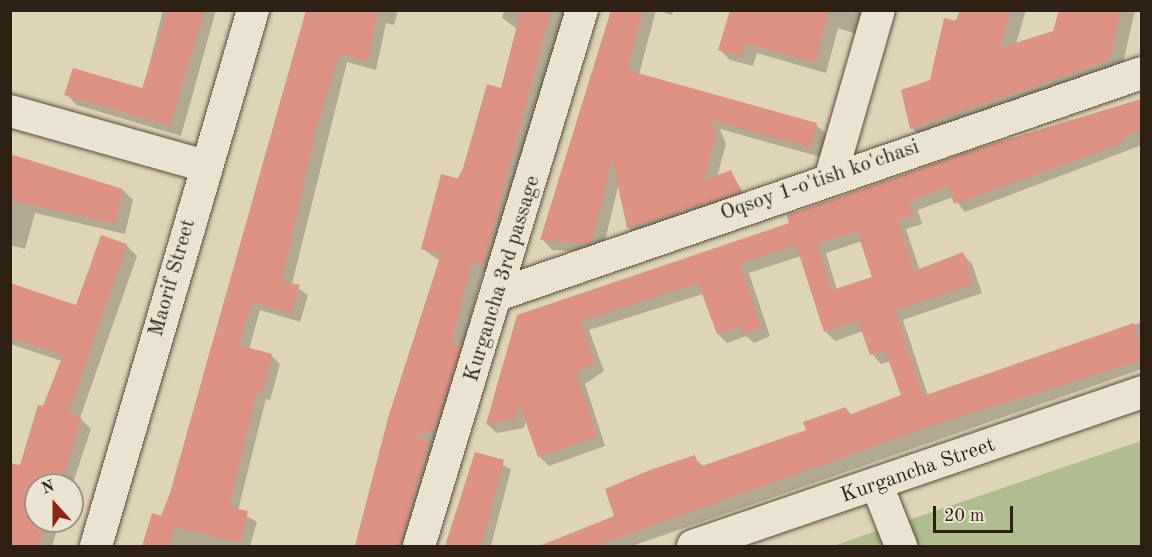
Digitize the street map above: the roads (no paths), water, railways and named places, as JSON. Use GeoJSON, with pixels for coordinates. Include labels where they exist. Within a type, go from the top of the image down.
{"type":"FeatureCollection","features":[{"type":"Feature","properties":{"kind":"street","name":"Maorif Street"},"geometry":{"type":"LineString","coordinates":[[96,546],[253,10]]}},
{"type":"Feature","properties":{"kind":"street","name":"Kurgancha 3rd passage"},"geometry":{"type":"LineString","coordinates":[[419,546],[500,294],[582,10]]}},
{"type":"Feature","properties":{"kind":"street"},"geometry":{"type":"LineString","coordinates":[[831,176],[879,10]]}},
{"type":"Feature","properties":{"kind":"street","name":"Oqsoy 1-o'tish ko'chasi"},"geometry":{"type":"LineString","coordinates":[[500,294],[831,176],[1142,73]]}},
{"type":"Feature","properties":{"kind":"street"},"geometry":{"type":"LineString","coordinates":[[10,111],[206,166]]}},
{"type":"Feature","properties":{"kind":"street","name":"Kurgancha Street"},"geometry":{"type":"LineString","coordinates":[[693,546],[877,485],[1142,392]]}},
{"type":"Feature","properties":{"kind":"street"},"geometry":{"type":"LineString","coordinates":[[877,485],[901,546]]}}]}
